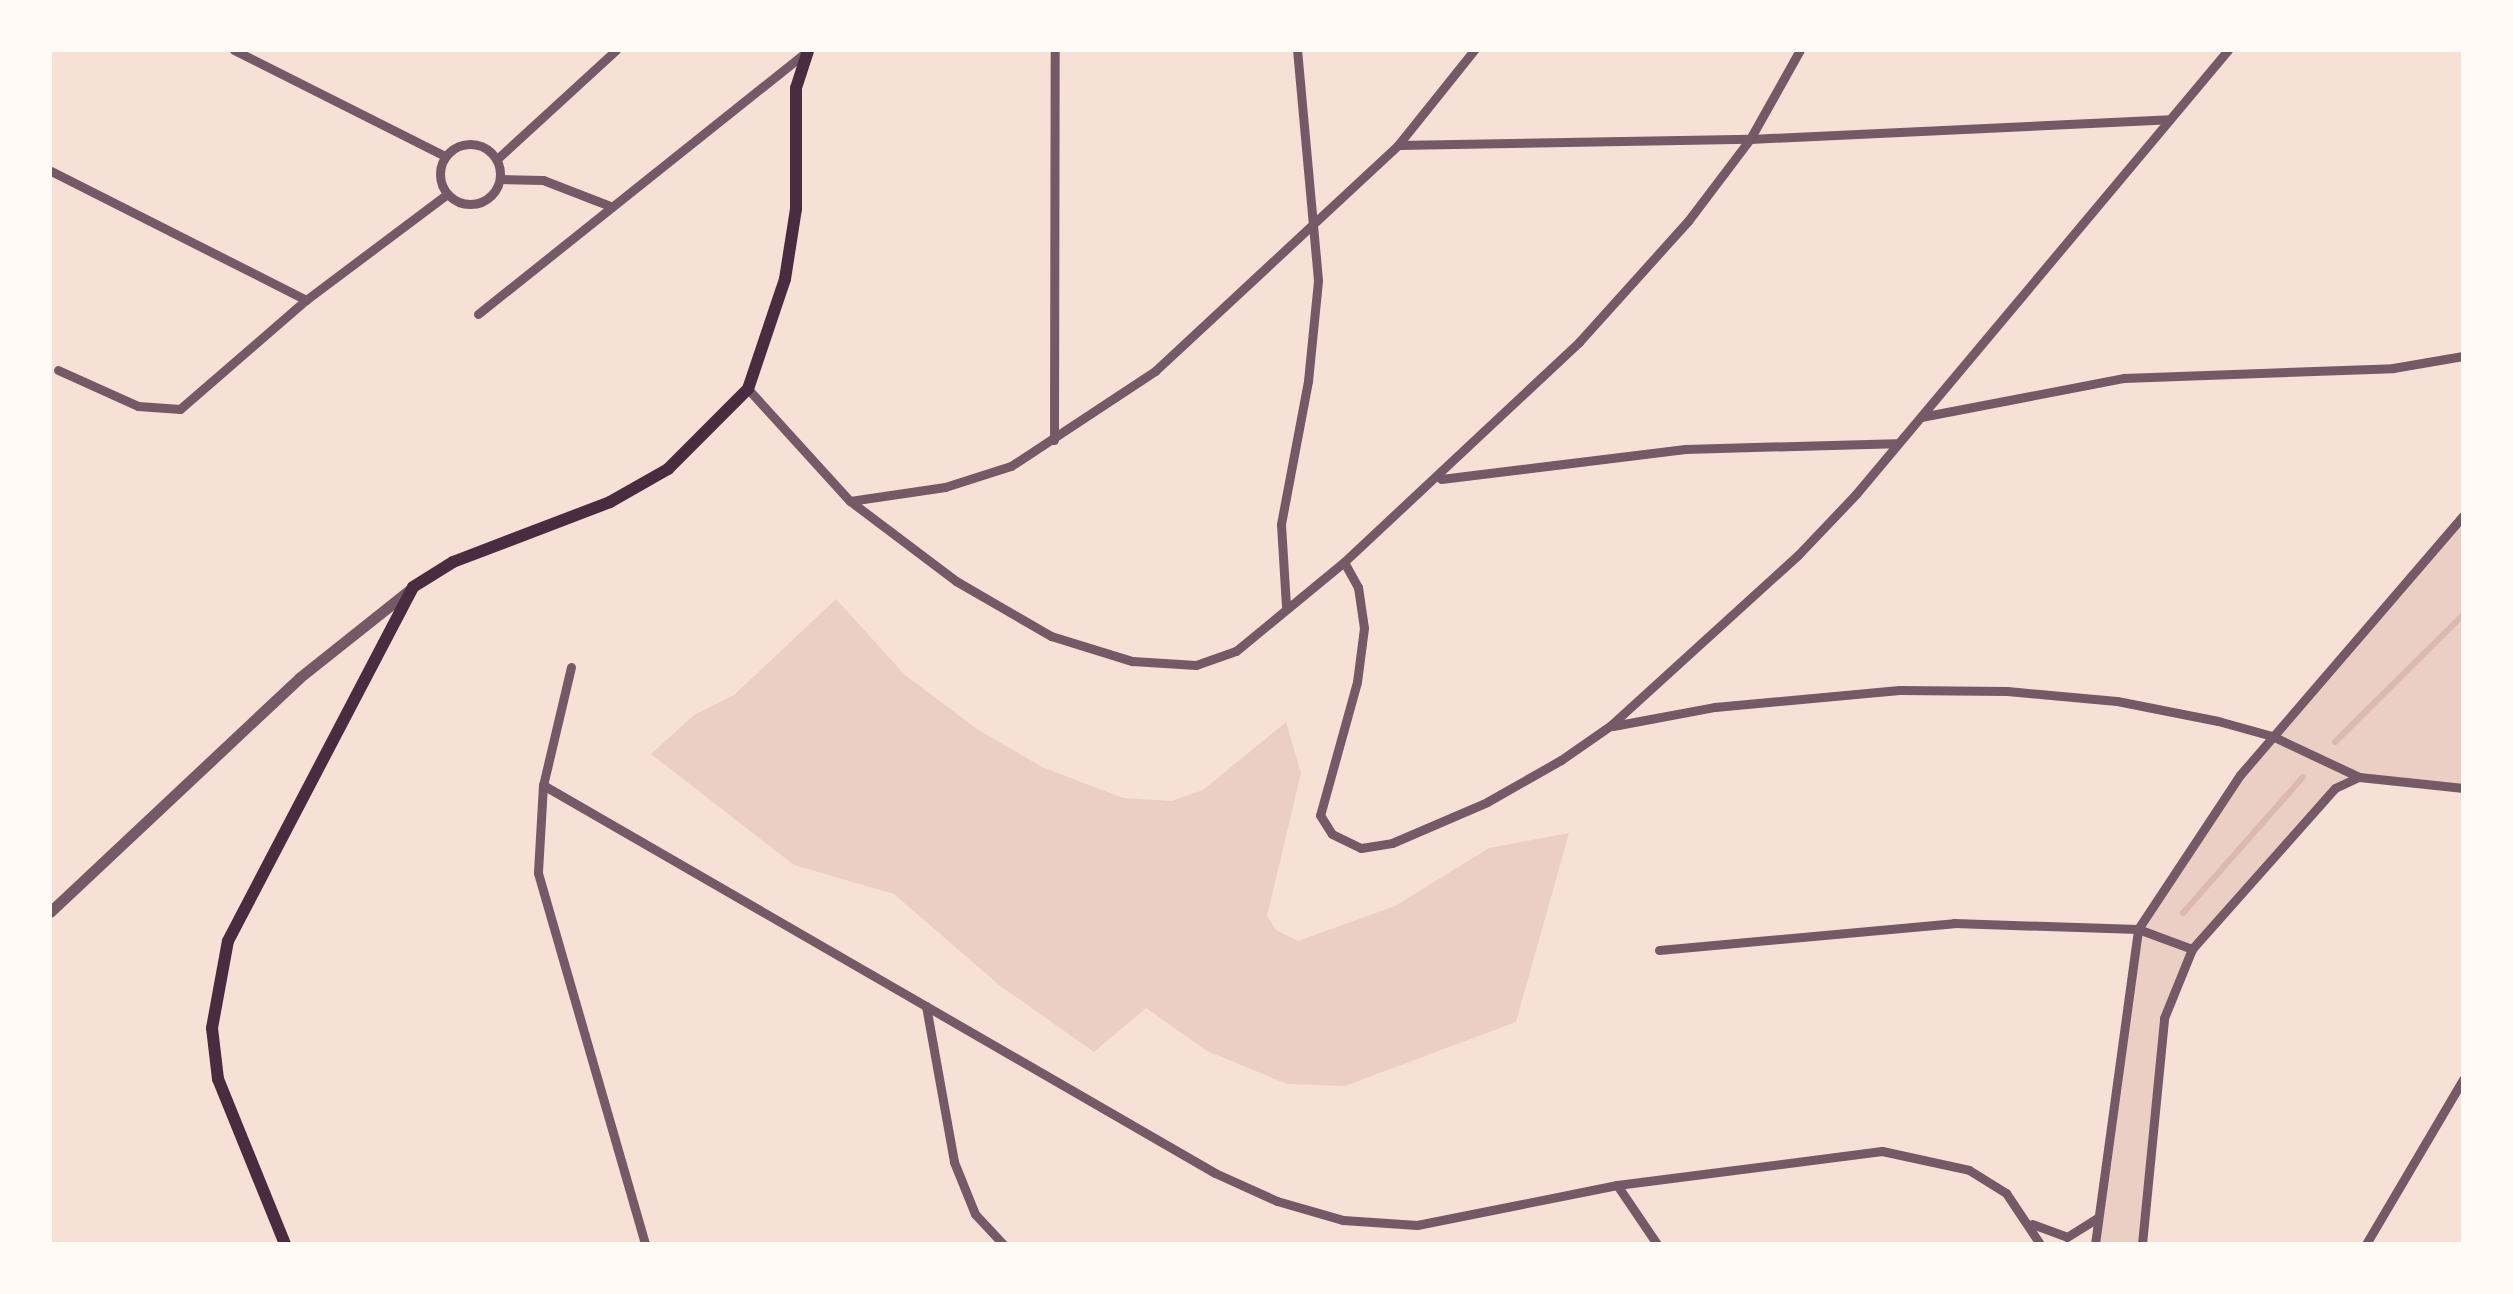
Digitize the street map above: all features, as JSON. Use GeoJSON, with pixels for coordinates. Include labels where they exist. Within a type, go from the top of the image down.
{"type":"FeatureCollection","features":[{"type":"Feature","properties":{"kind":"main road"},"geometry":{"type":"LineString","coordinates":[[286,1244],[218,1079],[216,985],[252,893],[413,587],[452,562],[610,502],[668,469],[748,389],[785,279],[796,209],[796,88],[806,52]]}},
{"type":"Feature","properties":{"kind":"street"},"geometry":{"type":"LineString","coordinates":[[234,50],[445,156]]}},
{"type":"Feature","properties":{"kind":"street"},"geometry":{"type":"LineString","coordinates":[[497,160],[616,50]]}},
{"type":"Feature","properties":{"kind":"street"},"geometry":{"type":"LineString","coordinates":[[1054,50],[1054,440]]}},
{"type":"Feature","properties":{"kind":"street"},"geometry":{"type":"LineString","coordinates":[[1286,606],[1281,524],[1308,381],[1318,280],[1298,50]]}},
{"type":"Feature","properties":{"kind":"street"},"geometry":{"type":"LineString","coordinates":[[850,501],[945,486],[1012,466],[1155,371],[1398,145],[1474,50]]}},
{"type":"Feature","properties":{"kind":"street"},"geometry":{"type":"LineString","coordinates":[[748,389],[850,501],[914,553],[1051,636],[1132,662],[1196,666],[1236,650],[1344,562],[1438,480],[1578,342],[1688,222],[1750,138],[1800,50]]}},
{"type":"Feature","properties":{"kind":"street"},"geometry":{"type":"LineString","coordinates":[[1344,562],[1358,587],[1364,628],[1357,682],[1324,784],[1320,815],[1332,834],[1361,848],[1392,843],[1486,802],[1610,726],[1798,555],[2228,50]]}},
{"type":"Feature","properties":{"kind":"street"},"geometry":{"type":"LineString","coordinates":[[478,314],[806,52]]}},
{"type":"Feature","properties":{"kind":"street"},"geometry":{"type":"LineString","coordinates":[[1398,145],[1750,138],[2170,119]]}},
{"type":"Feature","properties":{"kind":"street"},"geometry":{"type":"LineString","coordinates":[[473,143],[497,160],[500,178],[483,201],[464,203],[447,194],[440,176],[445,156],[473,143]]}},
{"type":"Feature","properties":{"kind":"street"},"geometry":{"type":"LineString","coordinates":[[51,171],[306,300]]}},
{"type":"Feature","properties":{"kind":"street"},"geometry":{"type":"LineString","coordinates":[[500,178],[543,180],[610,206]]}},
{"type":"Feature","properties":{"kind":"street"},"geometry":{"type":"LineString","coordinates":[[58,370],[138,406],[180,408],[306,300],[447,194]]}},
{"type":"Feature","properties":{"kind":"street"},"geometry":{"type":"LineString","coordinates":[[1918,418],[2124,378],[2393,368],[2463,356]]}},
{"type":"Feature","properties":{"kind":"street"},"geometry":{"type":"LineString","coordinates":[[1438,480],[1592,456],[1763,443],[1896,442]]}},
{"type":"Feature","properties":{"kind":"street"},"geometry":{"type":"LineString","coordinates":[[2095,1244],[2138,929],[2272,736],[2463,516]]}},
{"type":"Feature","properties":{"kind":"street"},"geometry":{"type":"LineString","coordinates":[[50,912],[299,678],[413,587]]}},
{"type":"Feature","properties":{"kind":"street"},"geometry":{"type":"LineString","coordinates":[[572,667],[543,785],[538,872],[645,1244]]}},
{"type":"Feature","properties":{"kind":"street"},"geometry":{"type":"LineString","coordinates":[[1610,726],[1714,707],[1900,690],[2007,692],[2118,701],[2272,736],[2358,778],[2463,788]]}},
{"type":"Feature","properties":{"kind":"street"},"geometry":{"type":"LineString","coordinates":[[2142,1244],[2164,1018],[2192,949],[2335,788],[2358,778]]}},
{"type":"Feature","properties":{"kind":"street"},"geometry":{"type":"LineString","coordinates":[[543,785],[1216,1174],[1343,1220],[1417,1225],[1617,1185],[1882,1152],[1969,1170],[2006,1193],[2030,1222],[2040,1244]]}},
{"type":"Feature","properties":{"kind":"street"},"geometry":{"type":"LineString","coordinates":[[1659,950],[1954,923],[2138,929],[2192,949]]}},
{"type":"Feature","properties":{"kind":"street"},"geometry":{"type":"LineString","coordinates":[[926,1006],[954,1162],[975,1214],[1003,1244]]}},
{"type":"Feature","properties":{"kind":"street"},"geometry":{"type":"LineString","coordinates":[[2366,1244],[2463,1079]]}},
{"type":"Feature","properties":{"kind":"street"},"geometry":{"type":"LineString","coordinates":[[1617,1185],[1657,1244]]}},
{"type":"Feature","properties":{"kind":"street"},"geometry":{"type":"LineString","coordinates":[[2030,1222],[2067,1237],[2098,1218]]}},
{"type":"Feature","properties":{"kind":"shaded area"},"geometry":{"type":"Polygon","coordinates":[[[2463,516],[2463,788],[2359,777],[2335,788],[2192,949],[2164,1018],[2142,1244],[2095,1244],[2138,929],[2240,775],[2463,516]]]}},
{"type":"Feature","properties":{"kind":"shaded area"},"geometry":{"type":"Polygon","coordinates":[[[836,599],[905,675],[977,729],[1042,767],[1123,798],[1172,801],[1203,790],[1286,722],[1301,773],[1267,916],[1276,930],[1298,941],[1395,906],[1489,848],[1569,833],[1516,1022],[1345,1086],[1287,1084],[1207,1051],[1146,1008],[1094,1052],[999,985],[894,894],[794,865],[651,754],[694,715],[734,695],[836,599]]]}},
{"type":"Feature","properties":{"kind":"waterway"},"geometry":{"type":"LineString","coordinates":[[2335,742],[2463,615]]}},
{"type":"Feature","properties":{"kind":"waterway"},"geometry":{"type":"LineString","coordinates":[[2183,913],[2303,777]]}}]}
